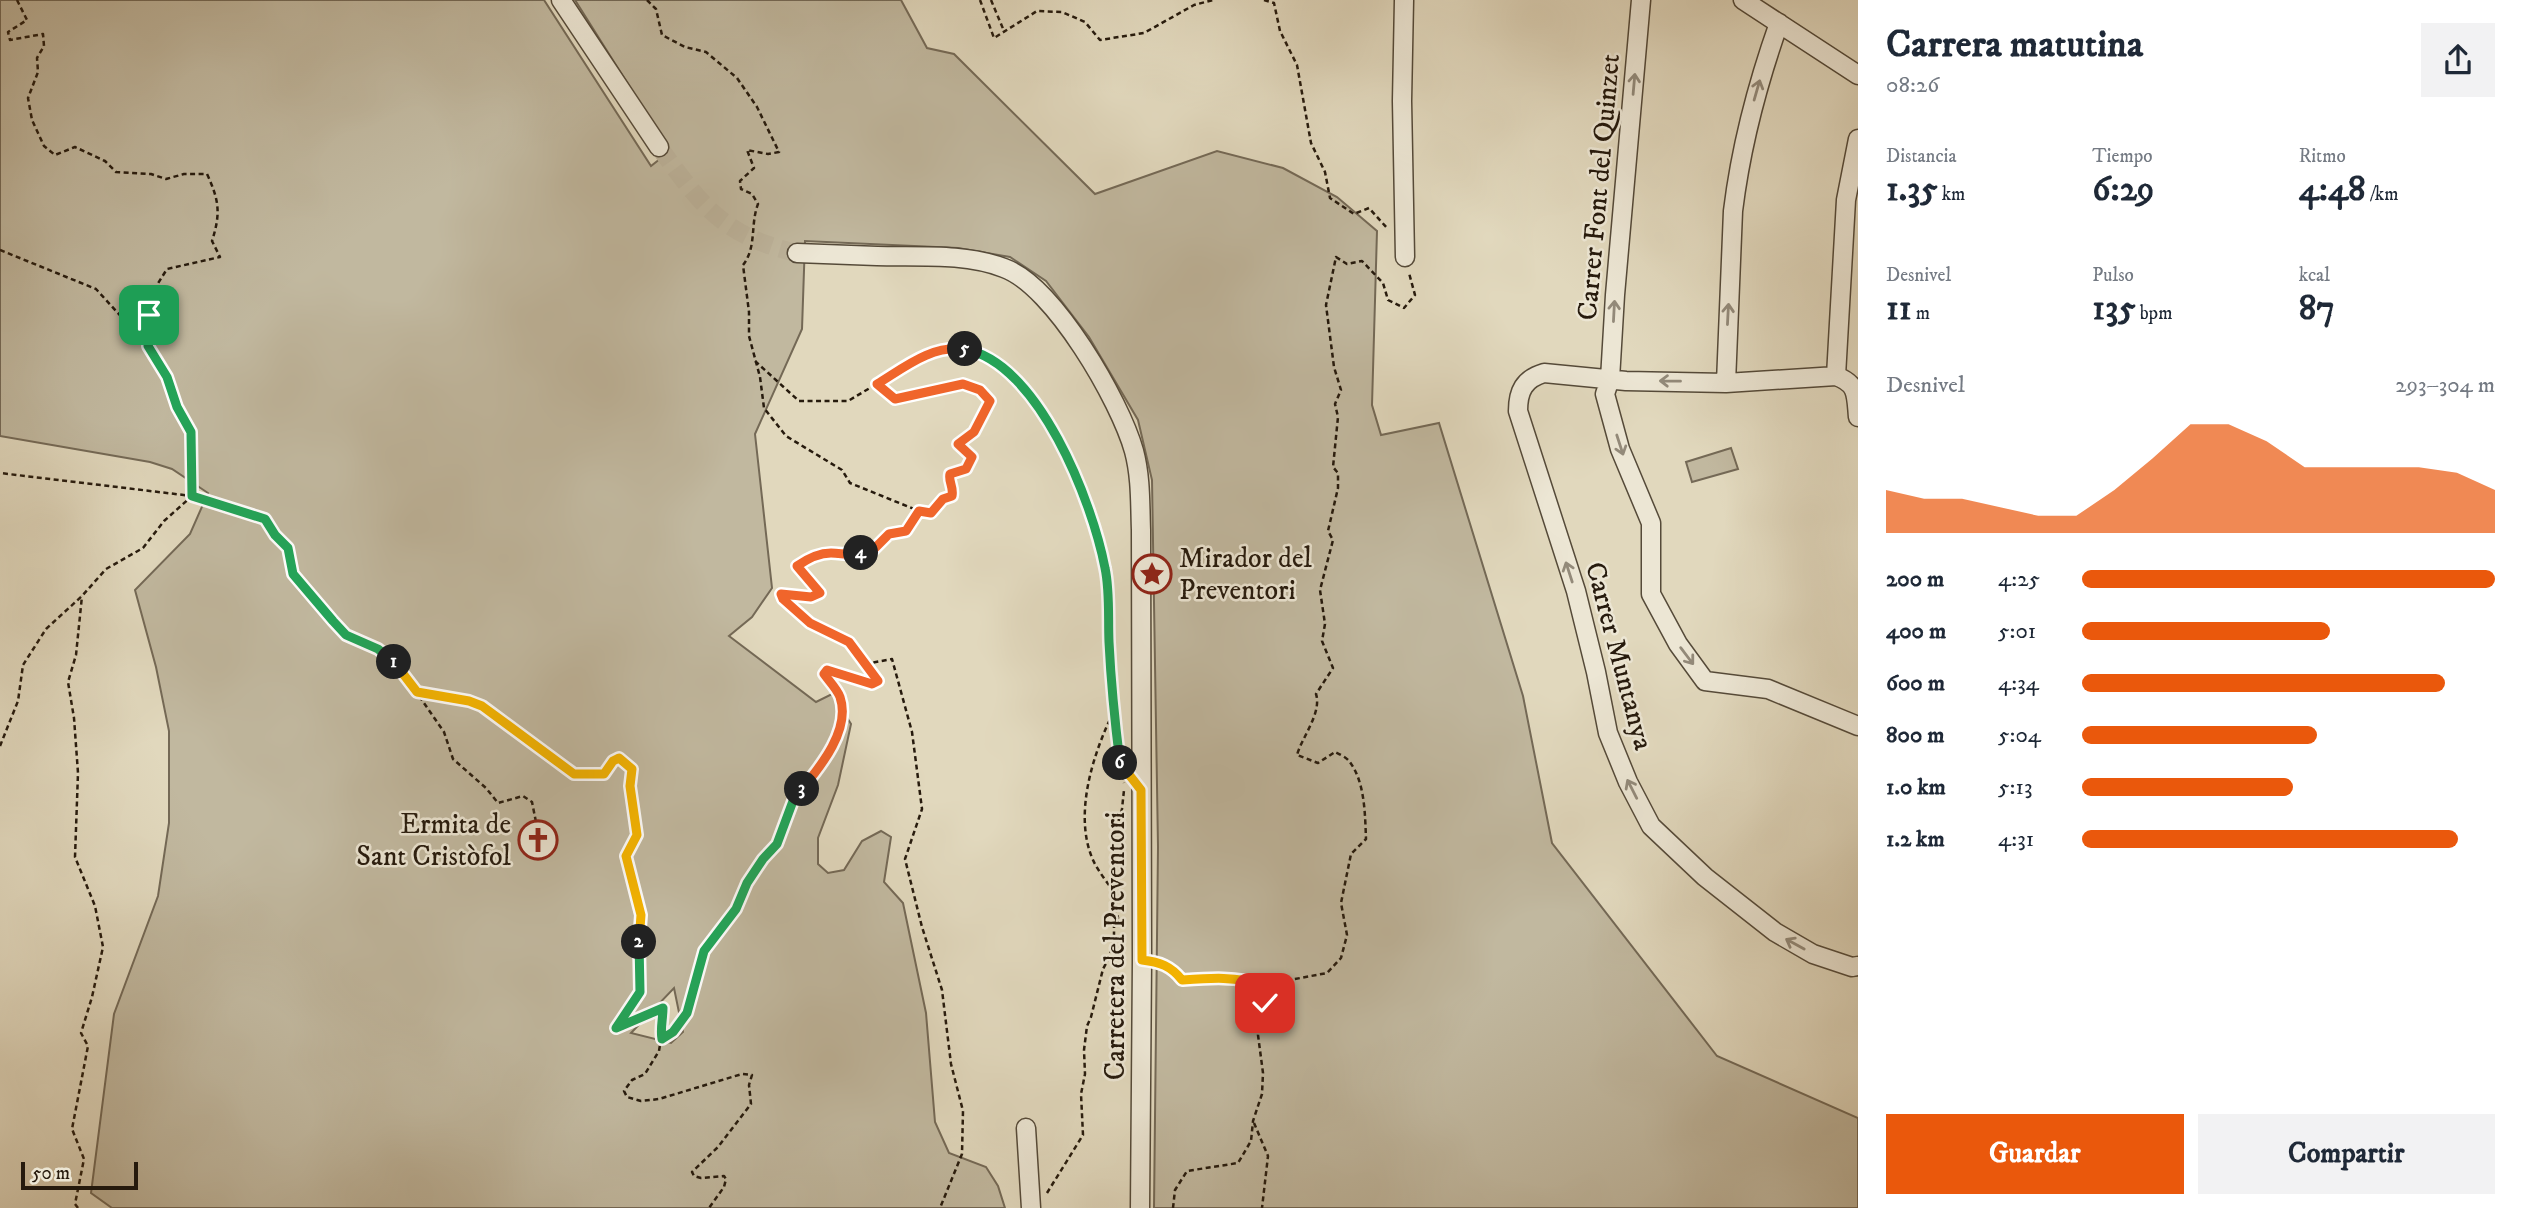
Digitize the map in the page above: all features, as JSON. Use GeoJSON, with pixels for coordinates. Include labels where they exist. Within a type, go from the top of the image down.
{"type":"FeatureCollection","features":[{"type":"Feature","properties":{"kind":"street"},"geometry":{"type":"LineString","coordinates":[[561,0],[659,147]]}},
{"type":"Feature","properties":{"kind":"street"},"geometry":{"type":"LineString","coordinates":[[1404,0],[1402,101],[1405,250]]}},
{"type":"Feature","properties":{"kind":"street","name":"Carrer Font del Quinzet"},"geometry":{"type":"LineString","coordinates":[[1641,0],[1610,379],[1605,394],[1620,449],[1651,523],[1651,594],[1678,644],[1705,681],[1768,689],[1858,726]]}},
{"type":"Feature","properties":{"kind":"street"},"geometry":{"type":"LineString","coordinates":[[1743,0],[1858,75]]}},
{"type":"Feature","properties":{"kind":"street"},"geometry":{"type":"LineString","coordinates":[[1726,383],[1736,184],[1753,106],[1779,23]]}},
{"type":"Feature","properties":{"kind":"street"},"geometry":{"type":"LineString","coordinates":[[1843,378],[1846,200],[1858,139]]}},
{"type":"Feature","properties":{"kind":"street","name":"Carretera del Preventori"},"geometry":{"type":"LineString","coordinates":[[797,253],[964,259],[1007,268],[1045,297],[1065,320],[1117,409],[1132,443],[1138,466],[1141,530],[1140,1208]]}},
{"type":"Feature","properties":{"kind":"street","name":"Carrer Muntanya"},"geometry":{"type":"LineString","coordinates":[[1610,379],[1544,373],[1532,376],[1520,390],[1518,411],[1576,591],[1608,733],[1628,782],[1651,826],[1705,877],[1774,932],[1813,954],[1852,967],[1858,966]]}},
{"type":"Feature","properties":{"kind":"street"},"geometry":{"type":"LineString","coordinates":[[1610,379],[1726,383],[1843,378],[1855,388],[1858,417]]}},
{"type":"Feature","properties":{"kind":"street"},"geometry":{"type":"LineString","coordinates":[[1026,1128],[1037,1202]]}},
{"type":"Feature","properties":{"kind":"path"},"geometry":{"type":"LineString","coordinates":[[17,0],[27,20],[8,32],[10,40],[43,34],[44,46],[37,58],[38,72],[28,98],[32,120],[44,146],[55,155],[75,147],[106,161],[116,172],[151,174],[166,179],[184,174],[207,174],[215,191],[219,220],[212,241],[220,257],[167,269],[157,285],[159,290],[149,315],[152,331],[148,346]]}},
{"type":"Feature","properties":{"kind":"path"},"geometry":{"type":"LineString","coordinates":[[647,0],[653,2],[662,35],[685,47],[706,52],[737,78],[757,107],[779,152],[768,154],[747,150],[754,168],[740,181],[741,189],[752,194],[758,204],[753,217],[751,255],[743,265],[750,312],[749,336],[764,408],[786,436],[842,470],[850,484],[919,511],[931,513],[943,499],[952,496],[950,474],[966,469],[972,457],[958,444],[974,432],[990,401],[980,390],[963,384],[895,399],[877,384]]}},
{"type":"Feature","properties":{"kind":"path"},"geometry":{"type":"LineString","coordinates":[[980,0],[994,38],[1037,11],[1062,12],[1085,22],[1100,40],[1144,33],[1194,5],[1213,0]]}},
{"type":"Feature","properties":{"kind":"path"},"geometry":{"type":"LineString","coordinates":[[991,0],[1004,31]]}},
{"type":"Feature","properties":{"kind":"path"},"geometry":{"type":"LineString","coordinates":[[1142,960],[1156,961],[1172,968],[1182,980],[1243,978],[1263,985],[1327,973],[1341,958],[1347,935],[1341,903],[1351,854],[1366,839],[1360,784],[1349,760],[1335,752],[1318,763],[1297,755],[1315,715],[1319,701],[1317,694],[1333,668],[1322,641],[1325,624],[1320,590],[1333,540],[1328,531],[1338,488],[1338,473],[1333,467],[1333,446],[1338,417],[1335,404],[1341,390],[1334,367],[1326,305],[1336,257],[1347,264],[1362,261],[1383,283],[1388,300],[1404,308],[1415,295],[1405,250],[1369,208],[1354,214],[1330,198],[1325,172],[1311,143],[1297,65],[1280,31],[1274,3],[1264,0]]}},
{"type":"Feature","properties":{"kind":"path"},"geometry":{"type":"LineString","coordinates":[[0,250],[96,289],[148,346],[167,377],[177,407],[191,432],[192,496],[164,521],[143,548],[106,569],[82,596],[46,629],[23,665],[18,701],[0,746]]}},
{"type":"Feature","properties":{"kind":"path"},"geometry":{"type":"LineString","coordinates":[[755,361],[799,401],[848,401],[927,354],[949,348],[982,353],[1002,365],[1047,416],[1081,487],[1105,569],[1114,712],[1124,785],[1122,809],[1111,847],[1116,862],[1113,884],[1118,918],[1087,1026],[1085,1073],[1081,1094],[1083,1135],[1051,1188],[1037,1202]]}},
{"type":"Feature","properties":{"kind":"path"},"geometry":{"type":"LineString","coordinates":[[0,473],[192,496],[265,519],[275,535],[288,548],[293,574],[333,621],[346,635],[378,649],[399,667],[444,733],[453,759],[486,788],[498,803],[523,796],[532,802],[536,822]]}},
{"type":"Feature","properties":{"kind":"path"},"geometry":{"type":"LineString","coordinates":[[662,1039],[673,1032],[687,1013],[704,951],[736,909],[747,883],[763,859],[777,844],[793,801],[820,767],[842,724],[840,696],[824,674],[827,670],[872,684],[878,681],[849,642],[810,623],[783,599],[781,594],[811,597],[820,593],[797,566],[810,557],[829,553],[849,556],[873,550],[889,534],[906,531],[919,511]]}},
{"type":"Feature","properties":{"kind":"path"},"geometry":{"type":"LineString","coordinates":[[78,1208],[75,1204],[84,1159],[72,1129],[88,1046],[81,1033],[103,947],[95,906],[75,857],[78,773],[68,682],[76,655],[82,596]]}},
{"type":"Feature","properties":{"kind":"path"},"geometry":{"type":"LineString","coordinates":[[865,664],[892,659],[912,732],[922,809],[905,859],[922,927],[942,990],[951,1064],[963,1111],[962,1154],[940,1208]]}},
{"type":"Feature","properties":{"kind":"path"},"geometry":{"type":"LineString","coordinates":[[417,692],[469,701],[482,706],[574,774],[604,774],[613,761],[619,758],[632,769],[630,786],[637,835],[626,856],[641,915],[640,992],[616,1028],[663,1008],[664,1020],[660,1031],[662,1039],[659,1051],[645,1073],[632,1080],[624,1091],[627,1097],[641,1101],[659,1099],[742,1073],[752,1075],[749,1085],[751,1104],[718,1147],[692,1172],[694,1176],[701,1178],[724,1176],[726,1179],[724,1187],[709,1208]]}},
{"type":"Feature","properties":{"kind":"path"},"geometry":{"type":"LineString","coordinates":[[1114,712],[1104,731],[1092,769],[1084,825],[1092,858],[1115,894]]}},
{"type":"Feature","properties":{"kind":"path"},"geometry":{"type":"LineString","coordinates":[[1120,763],[1141,790]]}},
{"type":"Feature","properties":{"kind":"path"},"geometry":{"type":"LineString","coordinates":[[1173,1208],[1175,1190],[1186,1171],[1238,1163],[1251,1141],[1253,1121],[1262,1094],[1263,1073],[1258,1035],[1265,1003],[1263,985]]}},
{"type":"Feature","properties":{"kind":"path"},"geometry":{"type":"LineString","coordinates":[[1253,1121],[1268,1156],[1262,1208]]}},
{"type":"Feature","properties":{"kind":"shaded area"},"geometry":{"type":"Polygon","coordinates":[[[0,0],[544,0],[651,166],[670,151],[575,0],[901,0],[927,48],[954,54],[1095,194],[1217,151],[1283,168],[1337,197],[1377,231],[1372,405],[1381,435],[1439,423],[1523,696],[1552,843],[1717,1056],[1858,1118],[1858,1208],[1154,1208],[1158,847],[1152,480],[1138,420],[1089,337],[1046,281],[1010,257],[958,248],[805,241],[802,329],[755,434],[772,588],[752,617],[729,636],[816,702],[832,694],[851,724],[838,785],[818,838],[818,864],[828,873],[844,870],[862,841],[881,831],[891,837],[884,882],[903,903],[926,1013],[935,1122],[949,1153],[986,1167],[998,1186],[1005,1208],[112,1208],[91,1193],[114,1014],[158,896],[169,823],[169,731],[156,667],[135,590],[190,534],[208,493],[172,469],[150,462],[0,436],[0,0]],[[674,988],[631,1033],[671,1043],[683,1032],[674,988]]]}},
{"type":"Feature","properties":{"kind":"shaded area"},"geometry":{"type":"Polygon","coordinates":[[[1731,448],[1738,469],[1692,482],[1686,462],[1731,448]]]}},
{"type":"Feature","properties":{"kind":"tunnel"},"geometry":{"type":"LineString","coordinates":[[659,147],[688,186],[716,216],[750,238],[797,253]]}},
{"type":"Feature","properties":{"kind":"place","name":"Mirador del Preventori"},"geometry":{"type":"Point","coordinates":[1152,574]}},
{"type":"Feature","properties":{"kind":"place","name":"Ermita de Sant Cristòfol"},"geometry":{"type":"Point","coordinates":[538,840]}},
{"type":"Feature","properties":{"kind":"route"},"geometry":{"type":"LineString","coordinates":[[149,315],[152,331],[148,346],[167,377],[177,407],[191,432],[192,496],[265,519],[275,535],[288,548],[293,574],[333,621],[346,635],[378,649],[399,667],[417,692],[469,701],[482,706],[533,741],[574,774],[604,774],[613,761],[619,758],[632,769],[630,786],[637,835],[626,856],[641,915],[640,992],[616,1028],[663,1008],[664,1020],[660,1031],[662,1039],[673,1032],[687,1013],[704,951],[736,909],[747,883],[763,859],[777,844],[793,801],[820,767],[842,724],[840,696],[824,674],[827,670],[872,684],[878,681],[849,642],[810,623],[783,599],[781,594],[811,597],[820,593],[817,586],[806,578],[797,566],[810,557],[829,553],[849,556],[873,550],[889,534],[906,531],[919,511],[931,513],[943,499],[952,496],[950,474],[966,469],[972,457],[958,444],[974,432],[990,401],[980,390],[963,384],[895,399],[877,384],[927,354],[949,348],[967,349],[992,358],[1002,365],[1047,416],[1081,487],[1105,569],[1111,688],[1120,763],[1141,790],[1142,960],[1156,961],[1172,968],[1182,980],[1243,978],[1263,985],[1265,1003]]}}]}
